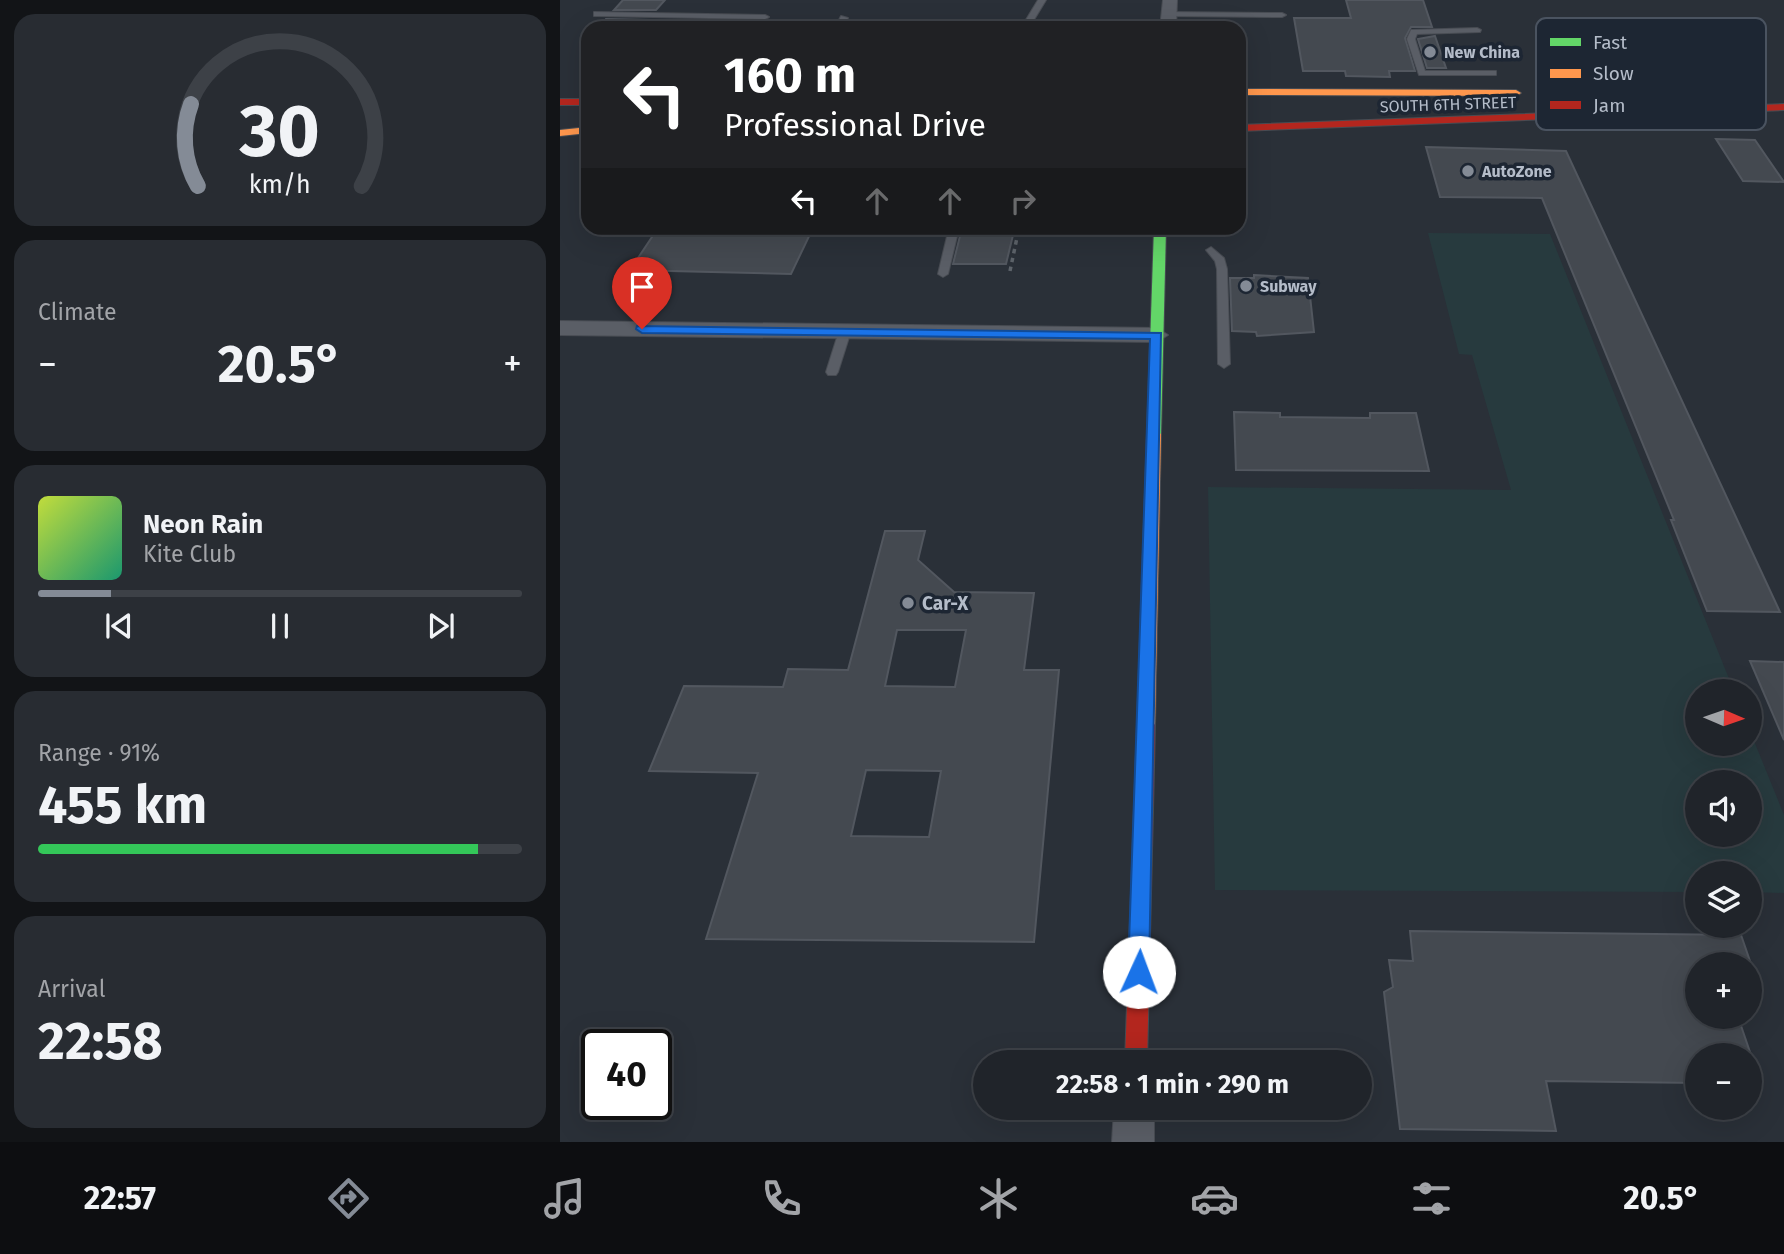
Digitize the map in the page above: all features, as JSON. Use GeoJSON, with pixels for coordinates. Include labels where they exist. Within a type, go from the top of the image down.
{"type":"FeatureCollection","features":[{"type":"Feature","properties":{"kind":"main road"},"geometry":{"type":"LineString","coordinates":[[560,88],[581,88]]}},
{"type":"Feature","properties":{"kind":"main road","name":"SOUTH 6TH STREET"},"geometry":{"type":"LineString","coordinates":[[1246,92],[1536,93]]}},
{"type":"Feature","properties":{"kind":"main road"},"geometry":{"type":"LineString","coordinates":[[1246,108],[1343,107],[1377,104],[1435,93]]}},
{"type":"Feature","properties":{"kind":"main road"},"geometry":{"type":"LineString","coordinates":[[560,102],[581,102]]}},
{"type":"Feature","properties":{"kind":"main road","name":"SOUTH 6TH STREET"},"geometry":{"type":"LineString","coordinates":[[1766,108],[1784,107]]}},
{"type":"Feature","properties":{"kind":"main road","name":"SOUTH 6TH STREET"},"geometry":{"type":"LineString","coordinates":[[1246,128],[1536,117]]}},
{"type":"Feature","properties":{"kind":"main road"},"geometry":{"type":"LineString","coordinates":[[560,125],[581,127]]}},
{"type":"Feature","properties":{"kind":"main road"},"geometry":{"type":"LineString","coordinates":[[1246,136],[1286,127]]}},
{"type":"Feature","properties":{"kind":"main road"},"geometry":{"type":"LineString","coordinates":[[560,133],[581,129]]}},
{"type":"Feature","properties":{"kind":"main road"},"geometry":{"type":"LineString","coordinates":[[1136,1050],[1159,235]]}},
{"type":"Feature","properties":{"kind":"street"},"geometry":{"type":"LineString","coordinates":[[560,328],[1157,335]]}},
{"type":"Feature","properties":{"kind":"street"},"geometry":{"type":"LineString","coordinates":[[1133,1142],[1134,1120]]}},
{"type":"Feature","properties":{"kind":"lane"},"geometry":{"type":"LineString","coordinates":[[1029,21],[1042,0]]}},
{"type":"Feature","properties":{"kind":"lane"},"geometry":{"type":"LineString","coordinates":[[597,14],[765,17]]}},
{"type":"Feature","properties":{"kind":"lane"},"geometry":{"type":"LineString","coordinates":[[1169,14],[1282,15]]}},
{"type":"Feature","properties":{"kind":"lane"},"geometry":{"type":"LineString","coordinates":[[730,21],[734,15]]}},
{"type":"Feature","properties":{"kind":"lane"},"geometry":{"type":"LineString","coordinates":[[743,21],[747,16]]}},
{"type":"Feature","properties":{"kind":"lane"},"geometry":{"type":"LineString","coordinates":[[1476,30],[1414,32],[1411,39],[1422,73],[1493,74]]}},
{"type":"Feature","properties":{"kind":"lane"},"geometry":{"type":"LineString","coordinates":[[1435,93],[1436,73]]}},
{"type":"Feature","properties":{"kind":"lane"},"geometry":{"type":"LineString","coordinates":[[1479,73],[1486,94]]}},
{"type":"Feature","properties":{"kind":"lane"},"geometry":{"type":"LineString","coordinates":[[943,274],[952,235]]}},
{"type":"Feature","properties":{"kind":"lane"},"geometry":{"type":"LineString","coordinates":[[1211,250],[1220,260],[1222,269],[1224,364]]}},
{"type":"Feature","properties":{"kind":"lane"},"geometry":{"type":"LineString","coordinates":[[832,372],[845,331]]}},
{"type":"Feature","properties":{"kind":"path"},"geometry":{"type":"LineString","coordinates":[[1010,271],[1018,235]]}},
{"type":"Feature","properties":{"kind":"green space"},"geometry":{"type":"Polygon","coordinates":[[[1428,233],[1550,234],[1729,679],[1685,679],[1685,756],[1760,756],[1784,815],[1784,893],[1762,892],[1762,861],[1685,861],[1685,892],[1215,890],[1208,487],[1511,490],[1472,355],[1459,354],[1428,233]]]}},
{"type":"Feature","properties":{"kind":"building"},"geometry":{"type":"Polygon","coordinates":[[[623,0],[665,0],[656,10],[614,10],[623,0]]]}},
{"type":"Feature","properties":{"kind":"building"},"geometry":{"type":"Polygon","coordinates":[[[1346,0],[1423,0],[1432,27],[1411,27],[1405,38],[1415,71],[1389,71],[1390,77],[1346,76],[1345,71],[1303,71],[1294,18],[1351,18],[1346,0]]]}},
{"type":"Feature","properties":{"kind":"building"},"geometry":{"type":"Polygon","coordinates":[[[606,19],[648,20],[647,21],[604,21],[606,19]]]}},
{"type":"Feature","properties":{"kind":"building"},"geometry":{"type":"Polygon","coordinates":[[[1435,36],[1446,68],[1427,68],[1418,39],[1435,36]]]}},
{"type":"Feature","properties":{"kind":"building"},"geometry":{"type":"Polygon","coordinates":[[[1716,139],[1755,140],[1784,182],[1743,181],[1716,139]]]}},
{"type":"Feature","properties":{"kind":"building"},"geometry":{"type":"Polygon","coordinates":[[[1426,147],[1566,151],[1780,612],[1707,611],[1671,520],[1674,520],[1542,198],[1440,197],[1426,147]]]}},
{"type":"Feature","properties":{"kind":"building"},"geometry":{"type":"Polygon","coordinates":[[[653,235],[810,235],[791,274],[630,270],[653,235]]]}},
{"type":"Feature","properties":{"kind":"building"},"geometry":{"type":"Polygon","coordinates":[[[960,235],[1013,235],[1006,264],[953,264],[960,235]]]}},
{"type":"Feature","properties":{"kind":"building"},"geometry":{"type":"Polygon","coordinates":[[[1254,275],[1308,278],[1314,332],[1257,336],[1256,332],[1232,331],[1230,278],[1254,278],[1254,275]]]}},
{"type":"Feature","properties":{"kind":"building"},"geometry":{"type":"Polygon","coordinates":[[[1234,412],[1280,413],[1280,417],[1370,418],[1370,413],[1416,413],[1429,471],[1236,470],[1234,412]]]}},
{"type":"Feature","properties":{"kind":"building"},"geometry":{"type":"Polygon","coordinates":[[[885,531],[925,531],[918,560],[954,592],[1034,593],[1024,670],[1059,670],[1034,942],[706,939],[758,773],[649,771],[684,686],[783,687],[788,669],[848,670],[885,531]],[[897,630],[885,686],[955,687],[966,630],[897,630]],[[866,770],[851,836],[929,837],[941,771],[866,770]]]}},
{"type":"Feature","properties":{"kind":"building"},"geometry":{"type":"Polygon","coordinates":[[[1750,661],[1784,662],[1784,740],[1762,689],[1762,679],[1758,679],[1750,661]]]}},
{"type":"Feature","properties":{"kind":"building"},"geometry":{"type":"Polygon","coordinates":[[[1410,931],[1685,934],[1685,938],[1742,938],[1747,952],[1685,952],[1685,1029],[1742,1029],[1747,1043],[1685,1043],[1685,1083],[1546,1081],[1556,1131],[1400,1129],[1384,992],[1393,987],[1389,960],[1413,961],[1410,931]]]}},
{"type":"Feature","properties":{"kind":"traffic: fast"},"geometry":{"type":"LineString","coordinates":[[1154,434],[1160,235]]}},
{"type":"Feature","properties":{"kind":"traffic: slow"},"geometry":{"type":"LineString","coordinates":[[1246,92],[1516,93]]}},
{"type":"Feature","properties":{"kind":"traffic: slow"},"geometry":{"type":"LineString","coordinates":[[560,133],[581,131]]}},
{"type":"Feature","properties":{"kind":"traffic: slow"},"geometry":{"type":"LineString","coordinates":[[1146,725],[1154,434]]}},
{"type":"Feature","properties":{"kind":"traffic: jam"},"geometry":{"type":"LineString","coordinates":[[560,102],[581,102]]}},
{"type":"Feature","properties":{"kind":"traffic: jam"},"geometry":{"type":"LineString","coordinates":[[1766,108],[1784,107]]}},
{"type":"Feature","properties":{"kind":"traffic: jam"},"geometry":{"type":"LineString","coordinates":[[1246,128],[1536,117]]}},
{"type":"Feature","properties":{"kind":"traffic: jam"},"geometry":{"type":"LineString","coordinates":[[1136,1050],[1146,725]]}},
{"type":"Feature","properties":{"kind":"place","name":"New China"},"geometry":{"type":"Point","coordinates":[1430,52]}},
{"type":"Feature","properties":{"kind":"place","name":"AutoZone"},"geometry":{"type":"Point","coordinates":[1468,171]}},
{"type":"Feature","properties":{"kind":"place","name":"Subway"},"geometry":{"type":"Point","coordinates":[1246,286]}},
{"type":"Feature","properties":{"kind":"place","name":"Car-X"},"geometry":{"type":"Point","coordinates":[908,603]}},
{"type":"Feature","properties":{"kind":"route"},"geometry":{"type":"LineString","coordinates":[[642,329],[1157,335],[1139,972]]}}]}
